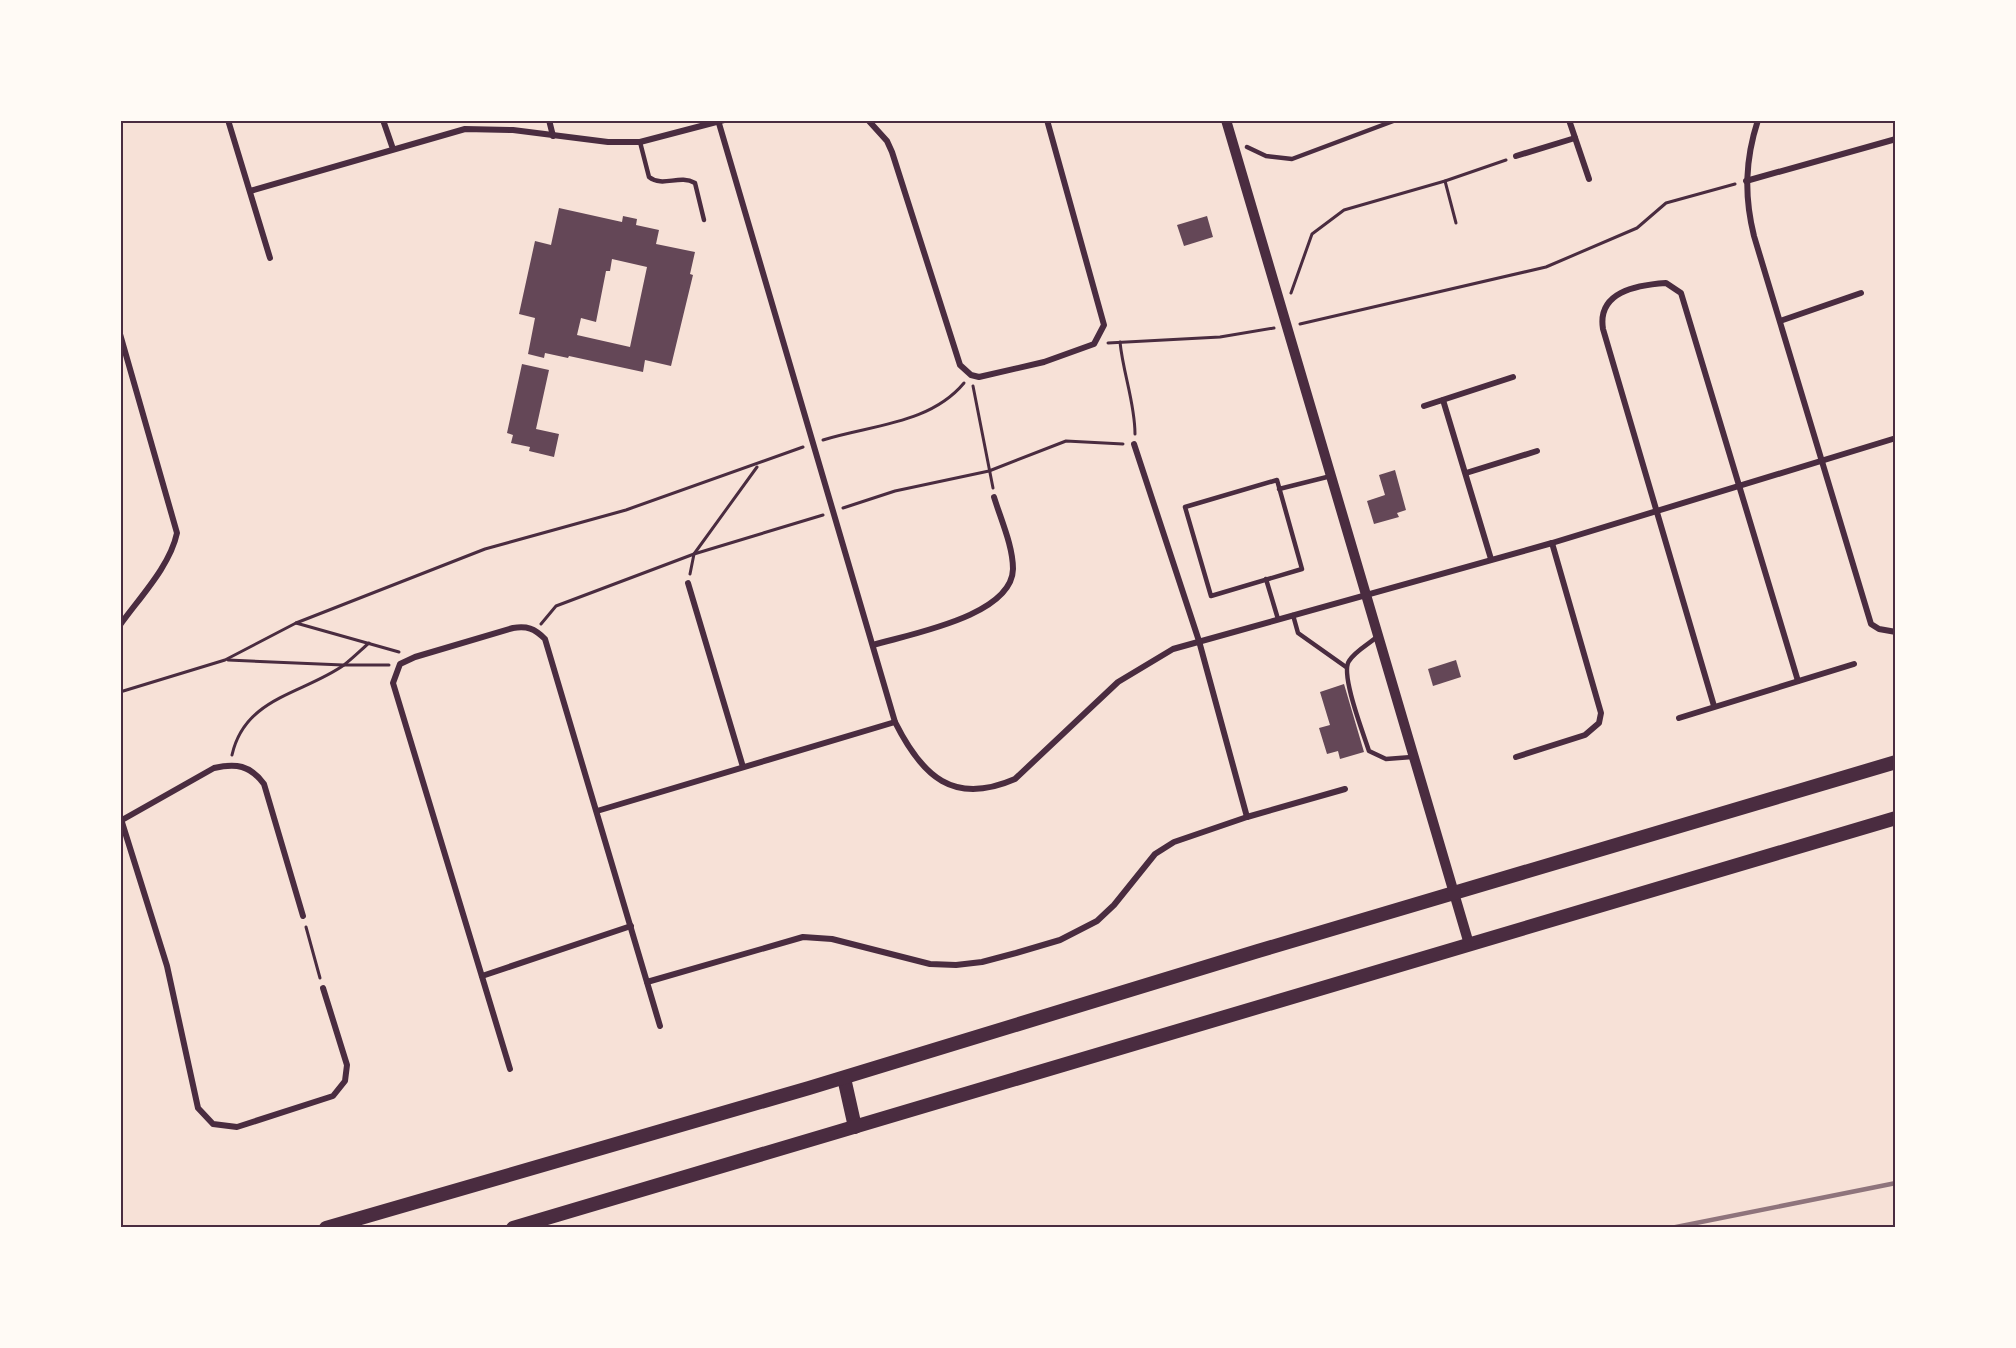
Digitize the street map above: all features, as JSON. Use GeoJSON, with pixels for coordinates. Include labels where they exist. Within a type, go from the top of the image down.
{"type":"FeatureCollection","features":[{"type":"Feature","properties":{"kind":"main road"},"geometry":{"type":"LineString","coordinates":[[326,1228],[844,1078],[1258,951],[1456,895],[1896,762]]}},
{"type":"Feature","properties":{"kind":"main road"},"geometry":{"type":"LineString","coordinates":[[513,1228],[1896,818]]}},
{"type":"Feature","properties":{"kind":"main road"},"geometry":{"type":"LineString","coordinates":[[844,1078],[855,1127]]}},
{"type":"Feature","properties":{"kind":"street"},"geometry":{"type":"LineString","coordinates":[[228,120],[270,258]]}},
{"type":"Feature","properties":{"kind":"street"},"geometry":{"type":"LineString","coordinates":[[383,120],[393,149]]}},
{"type":"Feature","properties":{"kind":"street"},"geometry":{"type":"LineString","coordinates":[[549,120],[553,136]]}},
{"type":"Feature","properties":{"kind":"street"},"geometry":{"type":"LineString","coordinates":[[868,120],[892,152],[952,346],[960,365],[970,375],[990,376],[1044,362],[1094,344],[1104,325],[1047,120]]}},
{"type":"Feature","properties":{"kind":"street"},"geometry":{"type":"LineString","coordinates":[[1226,120],[1469,944]]}},
{"type":"Feature","properties":{"kind":"street"},"geometry":{"type":"LineString","coordinates":[[1569,120],[1590,179]]}},
{"type":"Feature","properties":{"kind":"street"},"geometry":{"type":"LineString","coordinates":[[1758,120],[1751,144],[1746,181],[1746,206],[1871,624],[1879,629],[1896,632]]}},
{"type":"Feature","properties":{"kind":"street"},"geometry":{"type":"LineString","coordinates":[[250,190],[465,129],[513,130],[608,142],[640,142],[720,121],[895,722],[911,754],[926,771],[940,780],[978,790],[995,787],[1015,779],[1118,682],[1144,664],[1199,641],[1552,543],[1896,438]]}},
{"type":"Feature","properties":{"kind":"street"},"geometry":{"type":"LineString","coordinates":[[1516,156],[1575,138]]}},
{"type":"Feature","properties":{"kind":"street"},"geometry":{"type":"LineString","coordinates":[[1746,181],[1896,139]]}},
{"type":"Feature","properties":{"kind":"street"},"geometry":{"type":"LineString","coordinates":[[1714,706],[1601,318],[1607,302],[1626,292],[1666,283],[1682,293],[1798,681]]}},
{"type":"Feature","properties":{"kind":"street"},"geometry":{"type":"LineString","coordinates":[[1780,321],[1861,293]]}},
{"type":"Feature","properties":{"kind":"street"},"geometry":{"type":"LineString","coordinates":[[120,334],[123,353],[177,533],[174,546],[165,562],[120,625]]}},
{"type":"Feature","properties":{"kind":"street"},"geometry":{"type":"LineString","coordinates":[[1424,406],[1513,377]]}},
{"type":"Feature","properties":{"kind":"street"},"geometry":{"type":"LineString","coordinates":[[1443,400],[1491,559]]}},
{"type":"Feature","properties":{"kind":"street"},"geometry":{"type":"LineString","coordinates":[[1134,444],[1199,641],[1247,817]]}},
{"type":"Feature","properties":{"kind":"street"},"geometry":{"type":"LineString","coordinates":[[1466,472],[1538,451]]}},
{"type":"Feature","properties":{"kind":"street"},"geometry":{"type":"LineString","coordinates":[[873,645],[988,607],[1010,586],[1013,572],[1012,557],[994,497]]}},
{"type":"Feature","properties":{"kind":"street"},"geometry":{"type":"LineString","coordinates":[[1516,757],[1585,735],[1599,723],[1601,713],[1552,543]]}},
{"type":"Feature","properties":{"kind":"street"},"geometry":{"type":"LineString","coordinates":[[688,583],[743,767]]}},
{"type":"Feature","properties":{"kind":"street"},"geometry":{"type":"LineString","coordinates":[[510,1069],[393,683],[400,664],[513,627],[526,626],[536,630],[545,639],[660,1026]]}},
{"type":"Feature","properties":{"kind":"street"},"geometry":{"type":"LineString","coordinates":[[1679,718],[1854,664]]}},
{"type":"Feature","properties":{"kind":"street"},"geometry":{"type":"LineString","coordinates":[[597,811],[895,722]]}},
{"type":"Feature","properties":{"kind":"street"},"geometry":{"type":"LineString","coordinates":[[303,916],[264,784],[245,766],[230,765],[214,768],[121,818],[166,966],[198,1107],[213,1124],[237,1127],[333,1096],[345,1081],[348,1065],[323,988]]}},
{"type":"Feature","properties":{"kind":"street"},"geometry":{"type":"LineString","coordinates":[[647,982],[803,937],[832,939],[930,964],[956,965],[1005,956],[1060,940],[1083,929],[1114,905],[1140,870],[1166,846],[1247,817],[1345,789]]}},
{"type":"Feature","properties":{"kind":"street"},"geometry":{"type":"LineString","coordinates":[[482,976],[631,926]]}},
{"type":"Feature","properties":{"kind":"lane"},"geometry":{"type":"LineString","coordinates":[[1247,147],[1266,156],[1292,159],[1396,120]]}},
{"type":"Feature","properties":{"kind":"lane"},"geometry":{"type":"LineString","coordinates":[[640,142],[649,177],[653,180],[661,182],[680,178],[695,183],[704,220]]}},
{"type":"Feature","properties":{"kind":"lane"},"geometry":{"type":"LineString","coordinates":[[1279,489],[1331,476]]}},
{"type":"Feature","properties":{"kind":"lane"},"geometry":{"type":"LineString","coordinates":[[1276,480],[1302,569],[1266,579],[1211,596],[1185,507],[1276,480]]}},
{"type":"Feature","properties":{"kind":"lane"},"geometry":{"type":"LineString","coordinates":[[1266,579],[1278,619]]}},
{"type":"Feature","properties":{"kind":"lane"},"geometry":{"type":"LineString","coordinates":[[1293,615],[1298,633],[1346,667]]}},
{"type":"Feature","properties":{"kind":"lane"},"geometry":{"type":"LineString","coordinates":[[1379,636],[1349,660],[1346,667],[1369,752],[1386,759],[1415,757]]}},
{"type":"Feature","properties":{"kind":"path"},"geometry":{"type":"LineString","coordinates":[[1290,295],[1312,234],[1344,210],[1445,181],[1516,156]]}},
{"type":"Feature","properties":{"kind":"path"},"geometry":{"type":"LineString","coordinates":[[1445,181],[1456,223]]}},
{"type":"Feature","properties":{"kind":"path"},"geometry":{"type":"LineString","coordinates":[[1298,324],[1546,267],[1637,228],[1665,203],[1717,187],[1746,181]]}},
{"type":"Feature","properties":{"kind":"path"},"geometry":{"type":"LineString","coordinates":[[1094,344],[1220,337],[1274,328]]}},
{"type":"Feature","properties":{"kind":"path"},"geometry":{"type":"LineString","coordinates":[[1120,342],[1123,371],[1135,415],[1134,444]]}},
{"type":"Feature","properties":{"kind":"path"},"geometry":{"type":"LineString","coordinates":[[120,692],[225,660],[296,623],[485,549],[626,510],[853,430],[902,422],[950,400],[970,375]]}},
{"type":"Feature","properties":{"kind":"path"},"geometry":{"type":"LineString","coordinates":[[970,375],[994,497]]}},
{"type":"Feature","properties":{"kind":"path"},"geometry":{"type":"LineString","coordinates":[[688,583],[694,555],[758,465]]}},
{"type":"Feature","properties":{"kind":"path"},"geometry":{"type":"LineString","coordinates":[[296,623],[416,657]]}},
{"type":"Feature","properties":{"kind":"path"},"geometry":{"type":"LineString","coordinates":[[230,765],[237,734],[269,704],[344,665],[369,643]]}},
{"type":"Feature","properties":{"kind":"path"},"geometry":{"type":"LineString","coordinates":[[225,660],[344,665],[400,664]]}},
{"type":"Feature","properties":{"kind":"path"},"geometry":{"type":"LineString","coordinates":[[303,916],[323,988]]}},
{"type":"Feature","properties":{"kind":"building"},"geometry":{"type":"Polygon","coordinates":[[[559,208],[622,222],[623,216],[637,219],[636,225],[659,230],[656,244],[695,252],[690,274],[693,275],[671,366],[645,360],[643,372],[569,356],[568,358],[545,353],[544,358],[528,354],[535,318],[519,314],[535,241],[551,245],[559,208]],[[612,259],[610,271],[606,271],[596,322],[581,318],[577,335],[630,347],[647,267],[612,259]]]}},
{"type":"Feature","properties":{"kind":"building"},"geometry":{"type":"Polygon","coordinates":[[[1207,216],[1213,237],[1184,246],[1177,225],[1207,216]]]}},
{"type":"Feature","properties":{"kind":"building"},"geometry":{"type":"Polygon","coordinates":[[[522,364],[549,370],[536,429],[559,434],[554,457],[529,451],[530,447],[511,443],[513,435],[507,433],[522,364]]]}},
{"type":"Feature","properties":{"kind":"building"},"geometry":{"type":"Polygon","coordinates":[[[1395,470],[1406,510],[1397,513],[1399,517],[1374,524],[1367,501],[1385,495],[1379,475],[1395,470]]]}},
{"type":"Feature","properties":{"kind":"building"},"geometry":{"type":"Polygon","coordinates":[[[1456,660],[1461,677],[1433,686],[1428,669],[1456,660]]]}},
{"type":"Feature","properties":{"kind":"building"},"geometry":{"type":"Polygon","coordinates":[[[1344,684],[1364,752],[1340,759],[1338,751],[1327,754],[1319,728],[1330,725],[1320,692],[1344,684]]]}},
{"type":"Feature","properties":{"kind":"railway"},"geometry":{"type":"LineString","coordinates":[[1671,1228],[1896,1183]]}}]}
